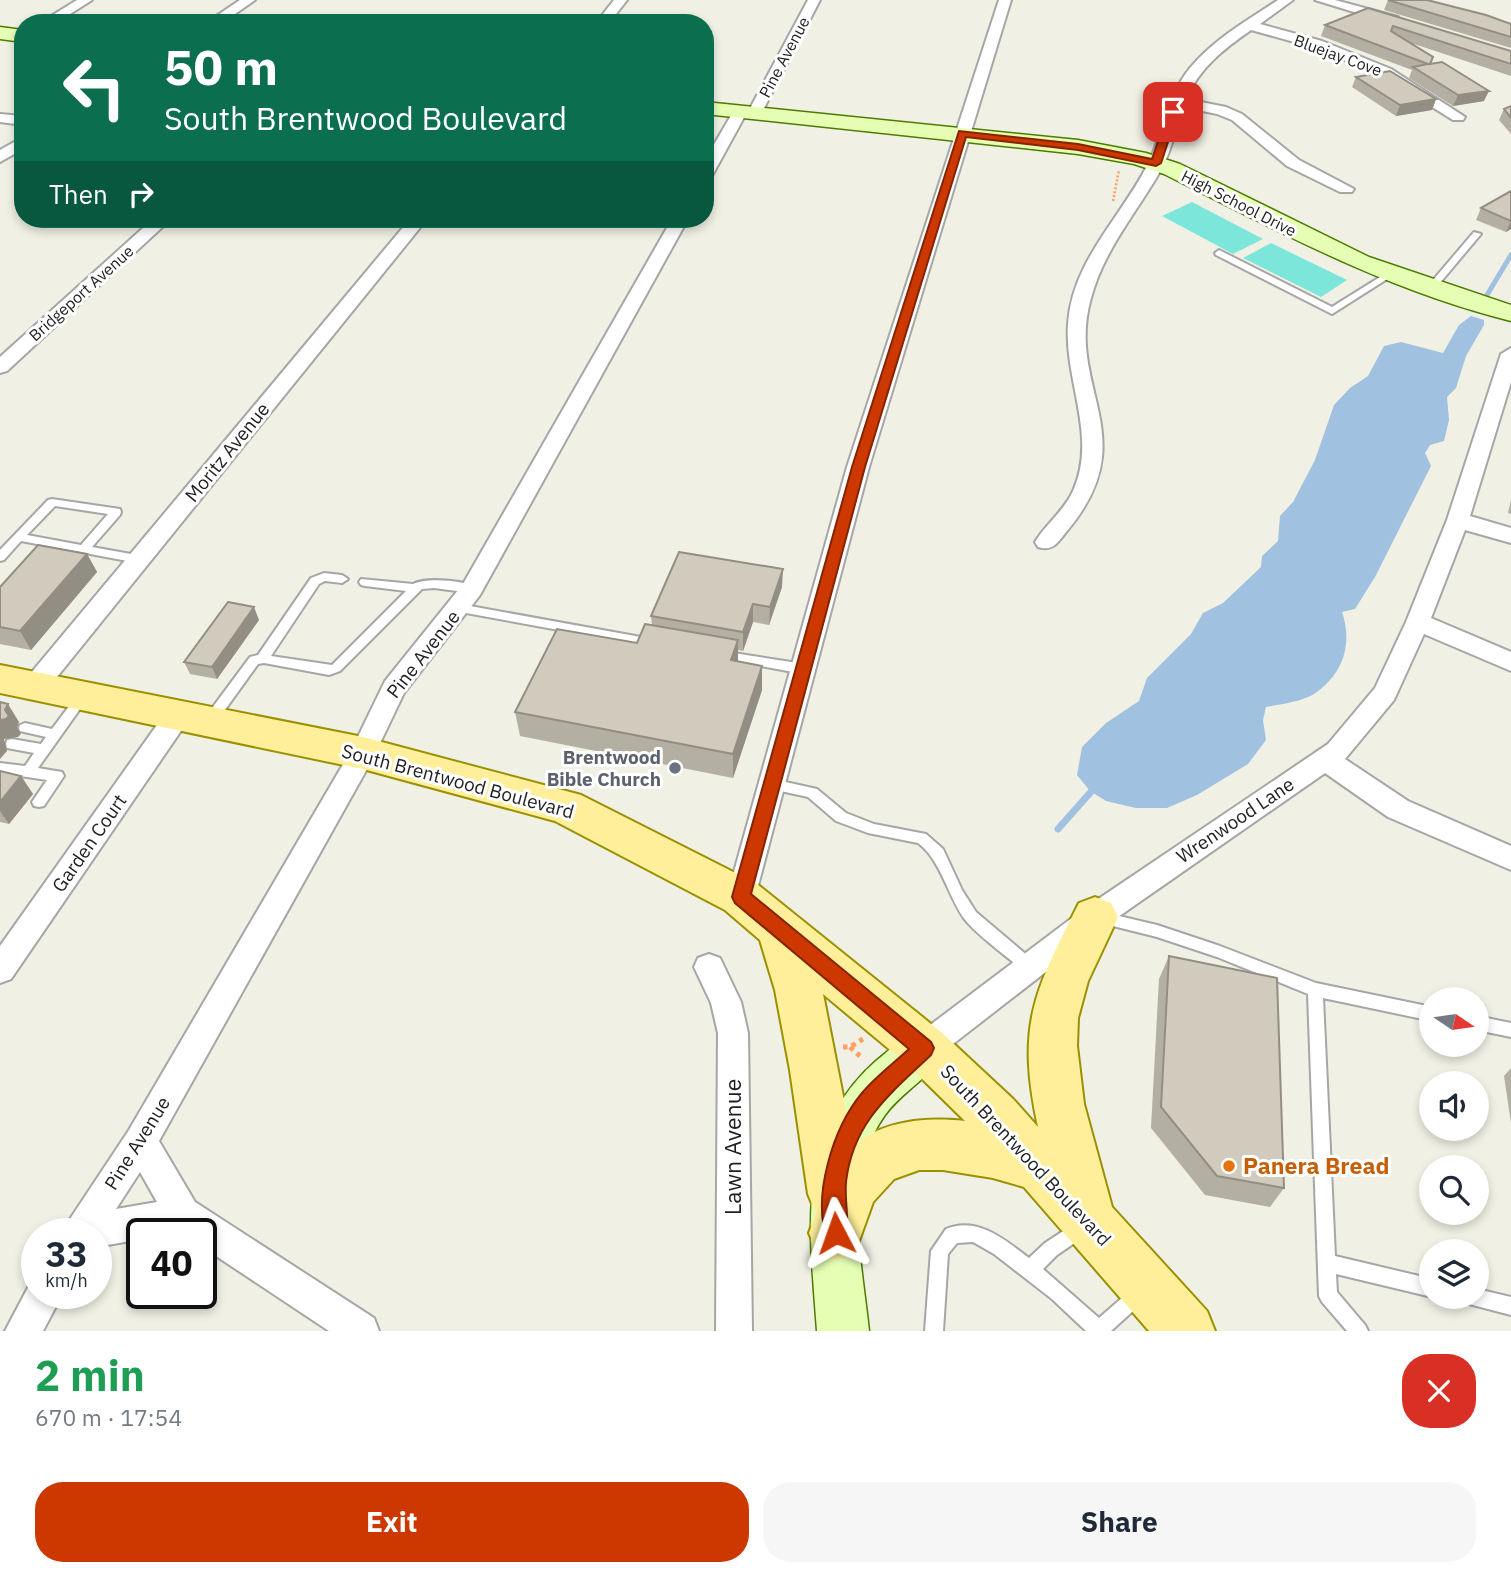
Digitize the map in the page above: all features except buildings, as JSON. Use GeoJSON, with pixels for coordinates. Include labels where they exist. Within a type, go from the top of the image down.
{"type":"FeatureCollection","features":[{"type":"Feature","properties":{"kind":"main road","name":"South Brentwood Boulevard"},"geometry":{"type":"LineString","coordinates":[[17,683],[363,753],[566,807],[741,897],[924,1048],[995,1116],[1187,1331]]}},
{"type":"Feature","properties":{"kind":"main road"},"geometry":{"type":"LineString","coordinates":[[1090,1222],[1055,1082],[1053,1044],[1061,989],[1095,917]]}},
{"type":"Feature","properties":{"kind":"main road"},"geometry":{"type":"LineString","coordinates":[[779,928],[799,990],[815,1070],[835,1213]]}},
{"type":"Feature","properties":{"kind":"main road"},"geometry":{"type":"LineString","coordinates":[[835,1213],[874,1161],[894,1149],[917,1145],[972,1149],[996,1152],[1040,1167]]}},
{"type":"Feature","properties":{"kind":"street"},"geometry":{"type":"LineString","coordinates":[[62,14],[86,0]]}},
{"type":"Feature","properties":{"kind":"street"},"geometry":{"type":"LineString","coordinates":[[226,14],[249,0]]}},
{"type":"Feature","properties":{"kind":"street"},"geometry":{"type":"LineString","coordinates":[[609,14],[621,0]]}},
{"type":"Feature","properties":{"kind":"street","name":"Pine Avenue"},"geometry":{"type":"LineString","coordinates":[[714,161],[747,113],[814,0]]}},
{"type":"Feature","properties":{"kind":"street"},"geometry":{"type":"LineString","coordinates":[[741,897],[858,467],[1005,0]]}},
{"type":"Feature","properties":{"kind":"street"},"geometry":{"type":"LineString","coordinates":[[1046,542],[1073,509],[1091,470],[1095,446],[1078,354],[1077,324],[1088,275],[1156,163],[1178,102],[1193,73],[1217,47],[1287,0]]}},
{"type":"Feature","properties":{"kind":"street"},"geometry":{"type":"LineString","coordinates":[[1321,0],[1412,25]]}},
{"type":"Feature","properties":{"kind":"street","name":"Bluejay Cove"},"geometry":{"type":"LineString","coordinates":[[1249,25],[1317,44],[1386,72],[1458,117]]}},
{"type":"Feature","properties":{"kind":"street"},"geometry":{"type":"LineString","coordinates":[[1178,102],[1221,110],[1237,117],[1293,163],[1346,189]]}},
{"type":"Feature","properties":{"kind":"street","name":"High School Drive"},"geometry":{"type":"LineString","coordinates":[[714,109],[962,134],[1112,153],[1156,163],[1329,248],[1391,274],[1511,313]]}},
{"type":"Feature","properties":{"kind":"street","name":"Bridgeport Avenue"},"geometry":{"type":"LineString","coordinates":[[0,366],[153,228]]}},
{"type":"Feature","properties":{"kind":"street","name":"Moritz Avenue"},"geometry":{"type":"LineString","coordinates":[[17,683],[138,559],[412,228]]}},
{"type":"Feature","properties":{"kind":"street","name":"Pine Avenue"},"geometry":{"type":"LineString","coordinates":[[90,1218],[141,1141],[363,753],[394,688],[466,599],[675,228]]}},
{"type":"Feature","properties":{"kind":"street","name":"Wrenwood Lane"},"geometry":{"type":"LineString","coordinates":[[924,1048],[1095,917],[1337,751],[1385,693],[1418,622],[1500,420],[1511,354]]}},
{"type":"Feature","properties":{"kind":"street"},"geometry":{"type":"LineString","coordinates":[[1458,520],[1511,536]]}},
{"type":"Feature","properties":{"kind":"street"},"geometry":{"type":"LineString","coordinates":[[1418,622],[1511,662]]}},
{"type":"Feature","properties":{"kind":"street","name":"Garden Court"},"geometry":{"type":"LineString","coordinates":[[0,970],[194,719]]}},
{"type":"Feature","properties":{"kind":"street"},"geometry":{"type":"LineString","coordinates":[[1324,759],[1398,809],[1511,858]]}},
{"type":"Feature","properties":{"kind":"street","name":"Lawn Avenue"},"geometry":{"type":"LineString","coordinates":[[709,967],[726,1002],[733,1033],[734,1331]]}},
{"type":"Feature","properties":{"kind":"street"},"geometry":{"type":"LineString","coordinates":[[843,1331],[835,1213],[837,1166],[848,1136],[869,1100],[924,1048]]}},
{"type":"Feature","properties":{"kind":"street"},"geometry":{"type":"LineString","coordinates":[[141,1141],[184,1214],[361,1331]]}},
{"type":"Feature","properties":{"kind":"street"},"geometry":{"type":"LineString","coordinates":[[112,1227],[184,1214]]}},
{"type":"Feature","properties":{"kind":"street"},"geometry":{"type":"LineString","coordinates":[[23,1331],[36,1309]]}},
{"type":"Feature","properties":{"kind":"lane"},"geometry":{"type":"LineString","coordinates":[[1431,288],[1477,234]]}},
{"type":"Feature","properties":{"kind":"lane"},"geometry":{"type":"LineString","coordinates":[[1219,253],[1332,312],[1391,274]]}},
{"type":"Feature","properties":{"kind":"lane"},"geometry":{"type":"LineString","coordinates":[[0,558],[52,502],[116,512],[84,548]]}},
{"type":"Feature","properties":{"kind":"lane"},"geometry":{"type":"LineString","coordinates":[[19,537],[138,559]]}},
{"type":"Feature","properties":{"kind":"lane"},"geometry":{"type":"LineString","coordinates":[[262,659],[315,581],[324,577],[342,579]]}},
{"type":"Feature","properties":{"kind":"lane"},"geometry":{"type":"LineString","coordinates":[[365,582],[414,588],[434,584],[466,599],[666,646]]}},
{"type":"Feature","properties":{"kind":"lane"},"geometry":{"type":"LineString","coordinates":[[194,719],[250,663],[262,659],[329,670],[337,668],[414,588]]}},
{"type":"Feature","properties":{"kind":"lane"},"geometry":{"type":"LineString","coordinates":[[706,653],[804,669]]}},
{"type":"Feature","properties":{"kind":"lane"},"geometry":{"type":"LineString","coordinates":[[28,772],[83,696]]}},
{"type":"Feature","properties":{"kind":"lane"},"geometry":{"type":"LineString","coordinates":[[25,728],[55,734]]}},
{"type":"Feature","properties":{"kind":"lane"},"geometry":{"type":"LineString","coordinates":[[12,744],[44,750]]}},
{"type":"Feature","properties":{"kind":"lane"},"geometry":{"type":"LineString","coordinates":[[0,768],[57,776],[39,802]]}},
{"type":"Feature","properties":{"kind":"lane"},"geometry":{"type":"LineString","coordinates":[[772,784],[812,793],[841,817],[873,830],[921,838],[937,853],[956,894],[971,916],[1030,967]]}},
{"type":"Feature","properties":{"kind":"lane"},"geometry":{"type":"LineString","coordinates":[[1095,917],[1157,931],[1220,952],[1315,990],[1419,1011]]}},
{"type":"Feature","properties":{"kind":"lane"},"geometry":{"type":"LineString","coordinates":[[1315,990],[1328,1296],[1360,1331]]}},
{"type":"Feature","properties":{"kind":"lane"},"geometry":{"type":"LineString","coordinates":[[1489,1025],[1511,1030]]}},
{"type":"Feature","properties":{"kind":"lane"},"geometry":{"type":"LineString","coordinates":[[1029,1271],[1051,1249],[1090,1222]]}},
{"type":"Feature","properties":{"kind":"lane"},"geometry":{"type":"LineString","coordinates":[[934,1331],[940,1251],[952,1235],[975,1233],[1008,1252],[1086,1315],[1098,1331],[1147,1286]]}},
{"type":"Feature","properties":{"kind":"lane"},"geometry":{"type":"LineString","coordinates":[[1326,1263],[1419,1285]]}},
{"type":"Feature","properties":{"kind":"lane"},"geometry":{"type":"LineString","coordinates":[[1489,1301],[1511,1306]]}},
{"type":"Feature","properties":{"kind":"path"},"geometry":{"type":"LineString","coordinates":[[1112,153],[1120,173],[1113,187],[1113,205],[1125,212]]}},
{"type":"Feature","properties":{"kind":"path"},"geometry":{"type":"LineString","coordinates":[[850,1047],[862,1057]]}},
{"type":"Feature","properties":{"kind":"shaded area"},"geometry":{"type":"Polygon","coordinates":[[[1192,202],[1263,239],[1233,254],[1162,216],[1192,202]]]}},
{"type":"Feature","properties":{"kind":"shaded area"},"geometry":{"type":"Polygon","coordinates":[[[1271,243],[1347,280],[1321,297],[1243,258],[1271,243]]]}},
{"type":"Feature","properties":{"kind":"shaded area"},"geometry":{"type":"Polygon","coordinates":[[[1471,316],[1484,320],[1484,325],[1466,356],[1456,388],[1447,397],[1449,420],[1444,441],[1430,445],[1425,453],[1431,466],[1375,577],[1355,609],[1342,612],[1346,647],[1339,668],[1332,678],[1309,697],[1266,707],[1263,720],[1266,740],[1248,764],[1197,795],[1167,808],[1136,808],[1106,801],[1090,791],[1077,775],[1082,747],[1106,723],[1139,701],[1147,678],[1191,634],[1203,613],[1223,603],[1261,567],[1262,556],[1278,541],[1280,516],[1293,502],[1315,460],[1334,405],[1350,388],[1368,376],[1384,346],[1401,342],[1443,353],[1459,325],[1471,316]]]}},
{"type":"Feature","properties":{"kind":"waterway"},"geometry":{"type":"LineString","coordinates":[[1487,295],[1511,255]]}},
{"type":"Feature","properties":{"kind":"waterway"},"geometry":{"type":"LineString","coordinates":[[1058,829],[1097,785]]}},
{"type":"Feature","properties":{"kind":"place","name":"Brentwood Bible Church"},"geometry":{"type":"Point","coordinates":[675,768]}},
{"type":"Feature","properties":{"kind":"place","name":"Panera Bread"},"geometry":{"type":"Point","coordinates":[1229,1166]}},
{"type":"Feature","properties":{"kind":"route"},"geometry":{"type":"LineString","coordinates":[[836,1233],[834,1194],[837,1166],[848,1136],[869,1100],[924,1048],[741,897],[858,467],[962,134],[1078,147],[1156,163],[1173,112]]}}]}
